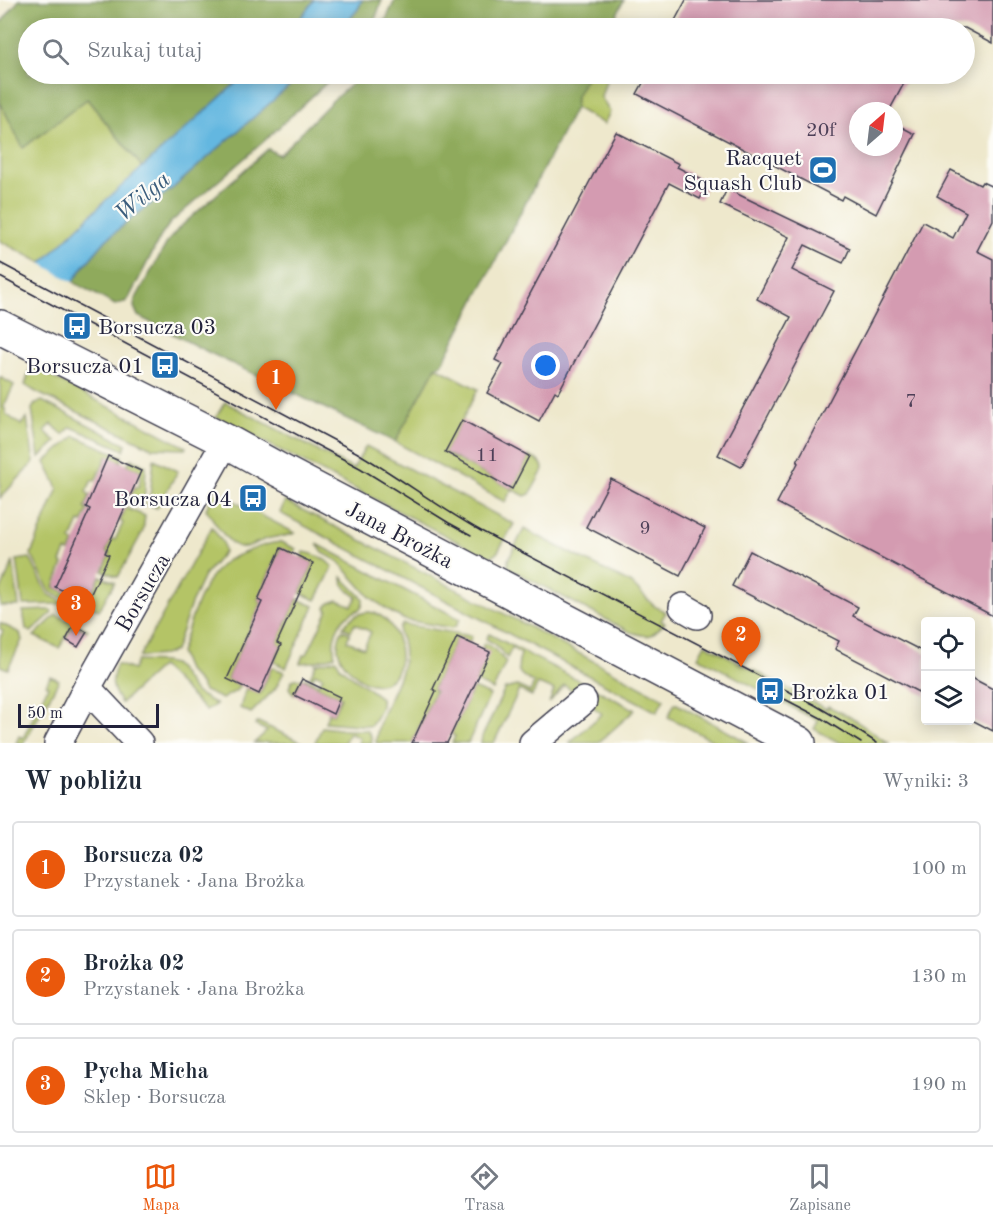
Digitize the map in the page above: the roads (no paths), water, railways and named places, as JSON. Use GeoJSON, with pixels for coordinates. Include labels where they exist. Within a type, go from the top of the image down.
{"type":"FeatureCollection","features":[{"type":"Feature","properties":{"kind":"main road","name":"Jana Brożka"},"geometry":{"type":"LineString","coordinates":[[14,334],[226,441],[800,743]]}},
{"type":"Feature","properties":{"kind":"street","name":"Borsucza"},"geometry":{"type":"LineString","coordinates":[[58,743],[226,441]]}},
{"type":"Feature","properties":{"kind":"street"},"geometry":{"type":"LineString","coordinates":[[87,688],[139,743]]}},
{"type":"Feature","properties":{"kind":"street"},"geometry":{"type":"LineString","coordinates":[[533,743],[583,701]]}},
{"type":"Feature","properties":{"kind":"water"},"geometry":{"type":"Polygon","coordinates":[[[314,0],[362,0],[350,18],[300,18],[314,0]]]}},
{"type":"Feature","properties":{"kind":"water","name":"Wilga"},"geometry":{"type":"Polygon","coordinates":[[[235,84],[292,84],[173,188],[106,240],[73,282],[0,304],[105,201],[235,84]]]}},
{"type":"Feature","properties":{"kind":"tram line"},"geometry":{"type":"LineString","coordinates":[[0,263],[356,452],[481,531],[815,705],[877,743]]}},
{"type":"Feature","properties":{"kind":"tram line"},"geometry":{"type":"LineString","coordinates":[[0,277],[360,468],[471,535]]}},
{"type":"Feature","properties":{"kind":"tram line"},"geometry":{"type":"LineString","coordinates":[[771,692],[821,718],[861,743]]}},
{"type":"Feature","properties":{"kind":"place","name":"Racquet Squash Club"},"geometry":{"type":"Point","coordinates":[823,170]}},
{"type":"Feature","properties":{"kind":"place","name":"Borsucza 03"},"geometry":{"type":"Point","coordinates":[77,326]}},
{"type":"Feature","properties":{"kind":"place","name":"Borsucza 01"},"geometry":{"type":"Point","coordinates":[165,365]}},
{"type":"Feature","properties":{"kind":"place","name":"Borsucza 02"},"geometry":{"type":"Point","coordinates":[276,410]}},
{"type":"Feature","properties":{"kind":"place","name":"Borsucza 04"},"geometry":{"type":"Point","coordinates":[253,498]}},
{"type":"Feature","properties":{"kind":"place","name":"Pycha Micha"},"geometry":{"type":"Point","coordinates":[76,636]}},
{"type":"Feature","properties":{"kind":"place","name":"Brożka 02"},"geometry":{"type":"Point","coordinates":[741,667]}},
{"type":"Feature","properties":{"kind":"place","name":"Brożka 01"},"geometry":{"type":"Point","coordinates":[770,691]}}]}
